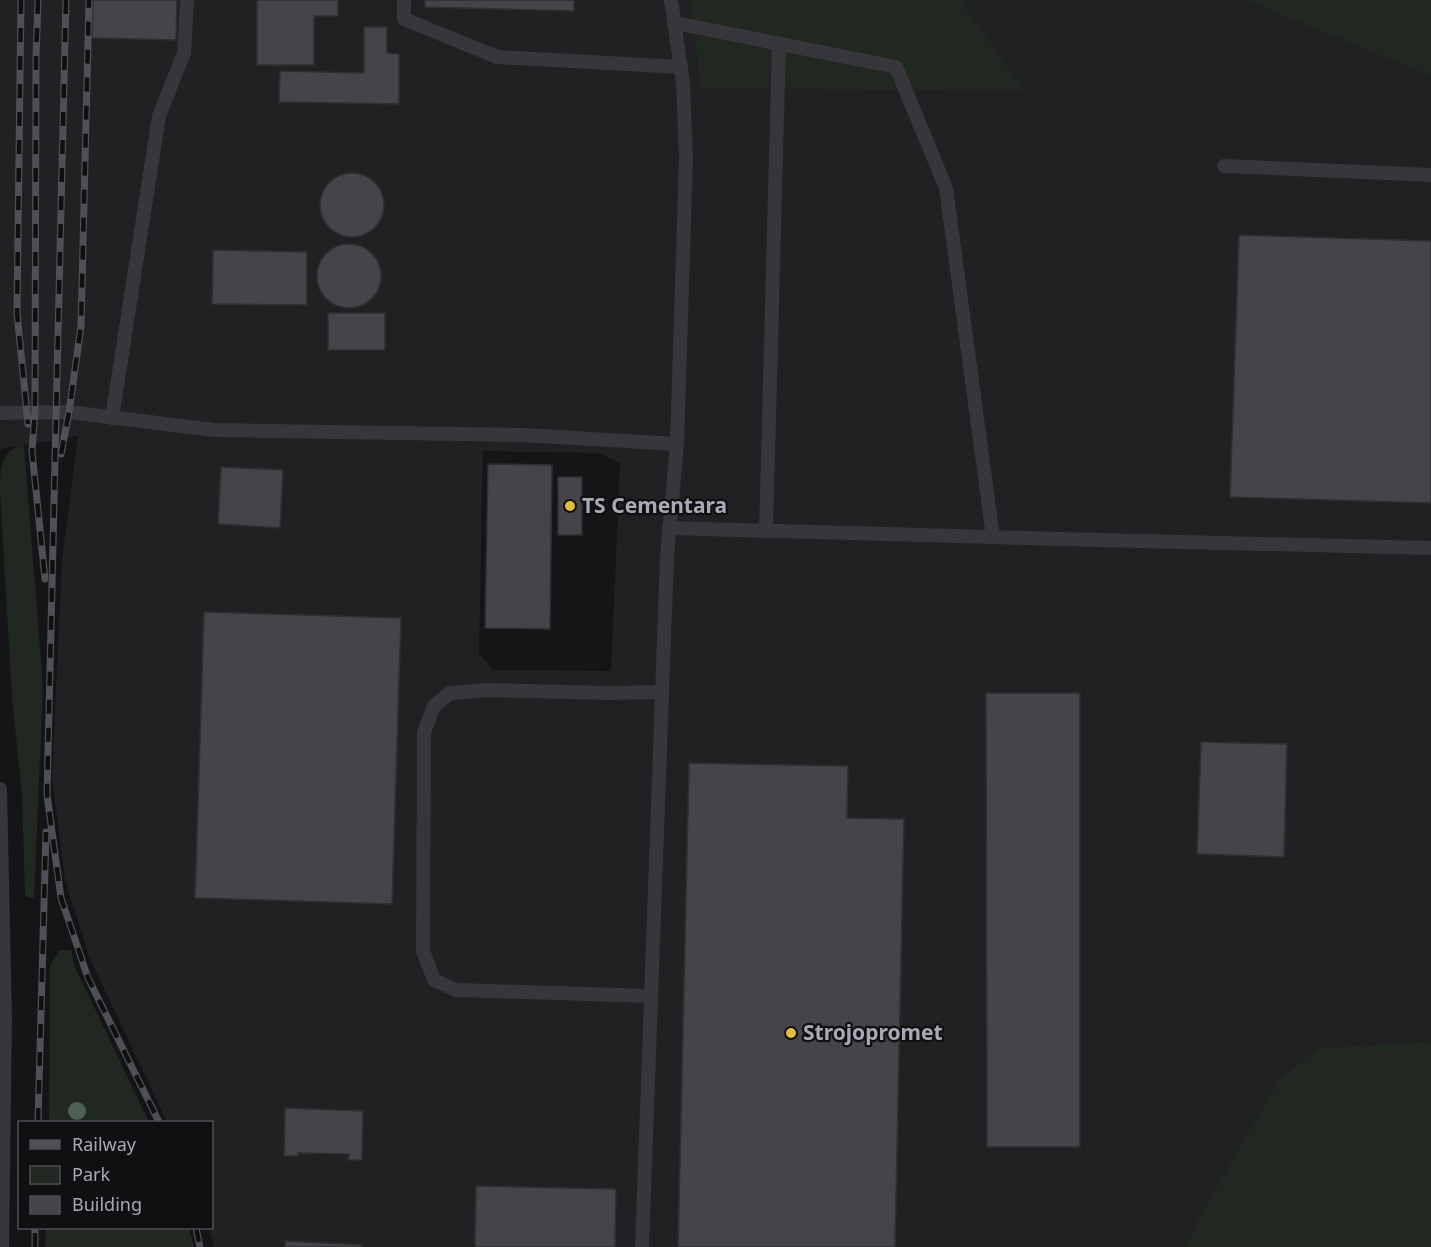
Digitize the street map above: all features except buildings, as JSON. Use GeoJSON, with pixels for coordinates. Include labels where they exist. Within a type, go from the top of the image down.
{"type":"FeatureCollection","features":[{"type":"Feature","properties":{"kind":"lane"},"geometry":{"type":"LineString","coordinates":[[112,418],[159,116],[184,53],[187,0]]}},
{"type":"Feature","properties":{"kind":"lane"},"geometry":{"type":"LineString","coordinates":[[404,0],[404,19],[497,57],[681,67]]}},
{"type":"Feature","properties":{"kind":"lane"},"geometry":{"type":"LineString","coordinates":[[642,1247],[669,528],[677,444],[686,158],[681,67],[671,0]]}},
{"type":"Feature","properties":{"kind":"lane"},"geometry":{"type":"LineString","coordinates":[[675,23],[896,66],[946,188],[993,537]]}},
{"type":"Feature","properties":{"kind":"lane"},"geometry":{"type":"LineString","coordinates":[[766,531],[779,43]]}},
{"type":"Feature","properties":{"kind":"lane"},"geometry":{"type":"LineString","coordinates":[[1224,166],[1431,175]]}},
{"type":"Feature","properties":{"kind":"lane"},"geometry":{"type":"LineString","coordinates":[[0,413],[69,412],[214,430],[524,435],[677,444]]}},
{"type":"Feature","properties":{"kind":"lane"},"geometry":{"type":"LineString","coordinates":[[669,528],[1431,548]]}},
{"type":"Feature","properties":{"kind":"lane"},"geometry":{"type":"LineString","coordinates":[[651,996],[456,990],[434,980],[423,951],[424,732],[434,706],[450,693],[486,690],[662,692]]}},
{"type":"Feature","properties":{"kind":"lane"},"geometry":{"type":"LineString","coordinates":[[0,789],[5,1018],[2,1247]]}},
{"type":"Feature","properties":{"kind":"shaded area","name":"Strojopromet"},"geometry":{"type":"Polygon","coordinates":[[[0,0],[691,0],[700,89],[1025,91],[965,6],[974,0],[1243,0],[1431,76],[1431,1041],[1317,1048],[1277,1082],[1200,1215],[1185,1247],[214,1247],[209,1229],[213,1229],[213,1121],[167,1121],[90,959],[65,880],[52,777],[62,560],[78,436],[0,449],[0,0]],[[483,451],[479,653],[493,670],[611,671],[620,463],[599,453],[483,451]]]}},
{"type":"Feature","properties":{"kind":"green space"},"geometry":{"type":"Polygon","coordinates":[[[691,0],[974,0],[965,6],[1025,91],[700,89],[691,0]]]}},
{"type":"Feature","properties":{"kind":"green space"},"geometry":{"type":"Polygon","coordinates":[[[1243,0],[1431,0],[1431,76],[1243,0]]]}},
{"type":"Feature","properties":{"kind":"green space"},"geometry":{"type":"Polygon","coordinates":[[[24,445],[43,687],[34,898],[25,896],[22,793],[12,698],[0,492],[1,469],[6,456],[16,447],[24,445]]]}},
{"type":"Feature","properties":{"kind":"green space"},"geometry":{"type":"Polygon","coordinates":[[[60,950],[71,950],[75,967],[149,1121],[49,1121],[50,965],[60,950]]]}},
{"type":"Feature","properties":{"kind":"green space"},"geometry":{"type":"Polygon","coordinates":[[[1431,1041],[1431,1247],[1185,1247],[1200,1215],[1277,1082],[1317,1048],[1431,1041]]]}},
{"type":"Feature","properties":{"kind":"green space"},"geometry":{"type":"Polygon","coordinates":[[[46,1229],[189,1229],[194,1247],[45,1247],[46,1229]]]}},
{"type":"Feature","properties":{"kind":"railway"},"geometry":{"type":"LineString","coordinates":[[21,0],[17,313],[28,424]]}},
{"type":"Feature","properties":{"kind":"railway"},"geometry":{"type":"LineString","coordinates":[[38,0],[35,411],[32,451],[45,579]]}},
{"type":"Feature","properties":{"kind":"railway"},"geometry":{"type":"LineString","coordinates":[[66,0],[47,795],[61,898],[88,978],[159,1121]]}},
{"type":"Feature","properties":{"kind":"railway"},"geometry":{"type":"LineString","coordinates":[[61,454],[81,326],[89,0]]}},
{"type":"Feature","properties":{"kind":"railway"},"geometry":{"type":"LineString","coordinates":[[38,1121],[46,832]]}},
{"type":"Feature","properties":{"kind":"railway"},"geometry":{"type":"LineString","coordinates":[[35,1229],[35,1247]]}},
{"type":"Feature","properties":{"kind":"railway"},"geometry":{"type":"LineString","coordinates":[[196,1229],[200,1247]]}},
{"type":"Feature","properties":{"kind":"place","name":"TS Cementara"},"geometry":{"type":"Point","coordinates":[570,506]}},
{"type":"Feature","properties":{"kind":"place","name":"Strojopromet"},"geometry":{"type":"Point","coordinates":[791,1033]}}]}
